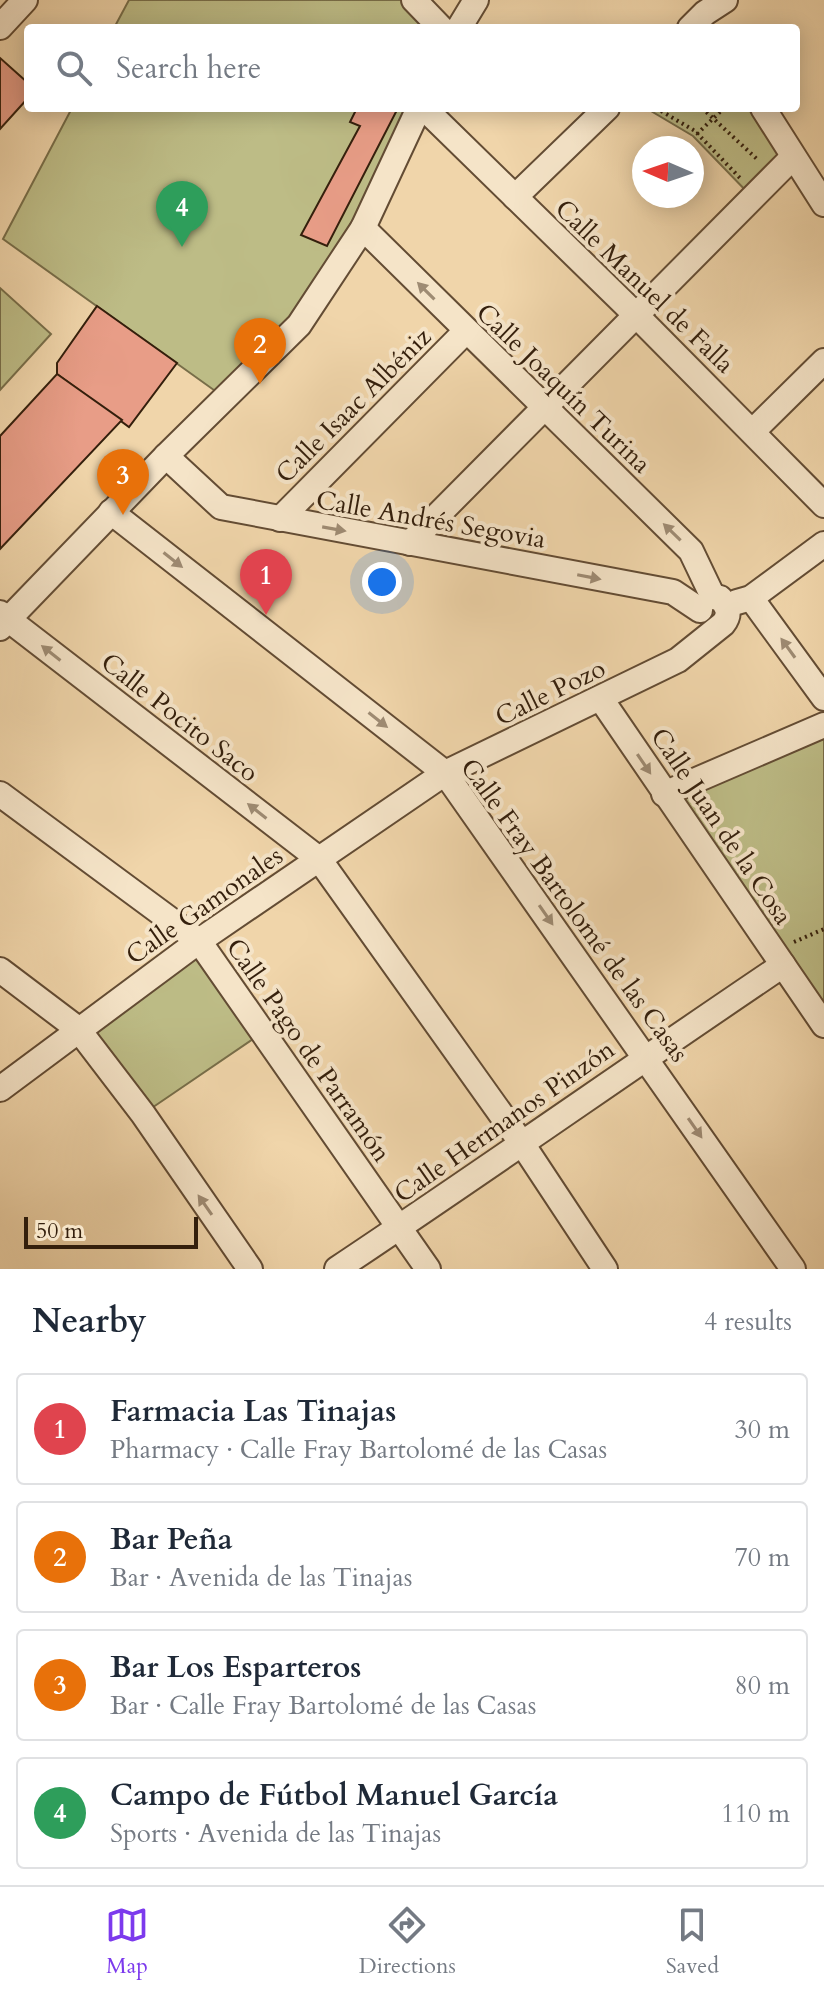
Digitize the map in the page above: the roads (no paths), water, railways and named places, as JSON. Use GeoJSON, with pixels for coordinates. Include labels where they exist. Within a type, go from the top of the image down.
{"type":"FeatureCollection","features":[{"type":"Feature","properties":{"kind":"street"},"geometry":{"type":"LineString","coordinates":[[0,27],[25,0]]}},
{"type":"Feature","properties":{"kind":"street"},"geometry":{"type":"LineString","coordinates":[[414,0],[437,24]]}},
{"type":"Feature","properties":{"kind":"street"},"geometry":{"type":"LineString","coordinates":[[461,24],[476,0]]}},
{"type":"Feature","properties":{"kind":"street"},"geometry":{"type":"LineString","coordinates":[[2,620],[299,325],[363,228],[420,112]]}},
{"type":"Feature","properties":{"kind":"street","name":"Calle Manuel de Falla"},"geometry":{"type":"LineString","coordinates":[[426,112],[635,314],[824,505]]}},
{"type":"Feature","properties":{"kind":"street"},"geometry":{"type":"LineString","coordinates":[[515,197],[603,112]]}},
{"type":"Feature","properties":{"kind":"street"},"geometry":{"type":"LineString","coordinates":[[765,112],[793,157],[820,188]]}},
{"type":"Feature","properties":{"kind":"street"},"geometry":{"type":"LineString","coordinates":[[410,543],[793,157]]}},
{"type":"Feature","properties":{"kind":"street","name":"Calle Joaquín Turina"},"geometry":{"type":"LineString","coordinates":[[363,228],[691,551],[712,612]]}},
{"type":"Feature","properties":{"kind":"street","name":"Calle Isaac Albéniz"},"geometry":{"type":"LineString","coordinates":[[280,519],[466,331]]}},
{"type":"Feature","properties":{"kind":"street"},"geometry":{"type":"LineString","coordinates":[[753,431],[824,361]]}},
{"type":"Feature","properties":{"kind":"street","name":"Calle Andrés Segovia"},"geometry":{"type":"LineString","coordinates":[[166,456],[221,507],[673,592],[712,612]]}},
{"type":"Feature","properties":{"kind":"street","name":"Calle Fray Bartolomé de las Casas"},"geometry":{"type":"LineString","coordinates":[[111,512],[445,773],[793,1269]]}},
{"type":"Feature","properties":{"kind":"street"},"geometry":{"type":"LineString","coordinates":[[712,612],[751,598],[824,544]]}},
{"type":"Feature","properties":{"kind":"street"},"geometry":{"type":"LineString","coordinates":[[751,598],[824,698]]}},
{"type":"Feature","properties":{"kind":"street","name":"Calle Pozo"},"geometry":{"type":"LineString","coordinates":[[445,773],[678,660],[712,612]]}},
{"type":"Feature","properties":{"kind":"street","name":"Calle Pocito Saco"},"geometry":{"type":"LineString","coordinates":[[2,620],[319,859],[523,1145],[605,1269]]}},
{"type":"Feature","properties":{"kind":"street","name":"Calle Juan de la Cosa"},"geometry":{"type":"LineString","coordinates":[[601,699],[824,1025]]}},
{"type":"Feature","properties":{"kind":"street"},"geometry":{"type":"LineString","coordinates":[[664,794],[824,725]]}},
{"type":"Feature","properties":{"kind":"street","name":"Calle Gamonales"},"geometry":{"type":"LineString","coordinates":[[0,1089],[199,941],[445,773]]}},
{"type":"Feature","properties":{"kind":"street","name":"Calle Pago de Parramón"},"geometry":{"type":"LineString","coordinates":[[0,794],[199,941],[428,1269]]}},
{"type":"Feature","properties":{"kind":"street","name":"Calle Hermanos Pinzón"},"geometry":{"type":"LineString","coordinates":[[337,1269],[523,1145],[778,958]]}},
{"type":"Feature","properties":{"kind":"street"},"geometry":{"type":"LineString","coordinates":[[0,970],[78,1029],[143,1114],[250,1269]]}},
{"type":"Feature","properties":{"kind":"place","name":"Campo de Fútbol Manuel García"},"geometry":{"type":"Point","coordinates":[182,247]}},
{"type":"Feature","properties":{"kind":"place","name":"Bar Peña"},"geometry":{"type":"Point","coordinates":[260,384]}},
{"type":"Feature","properties":{"kind":"place","name":"Bar Los Esparteros"},"geometry":{"type":"Point","coordinates":[123,515]}},
{"type":"Feature","properties":{"kind":"place","name":"Farmacia Las Tinajas"},"geometry":{"type":"Point","coordinates":[266,615]}}]}
